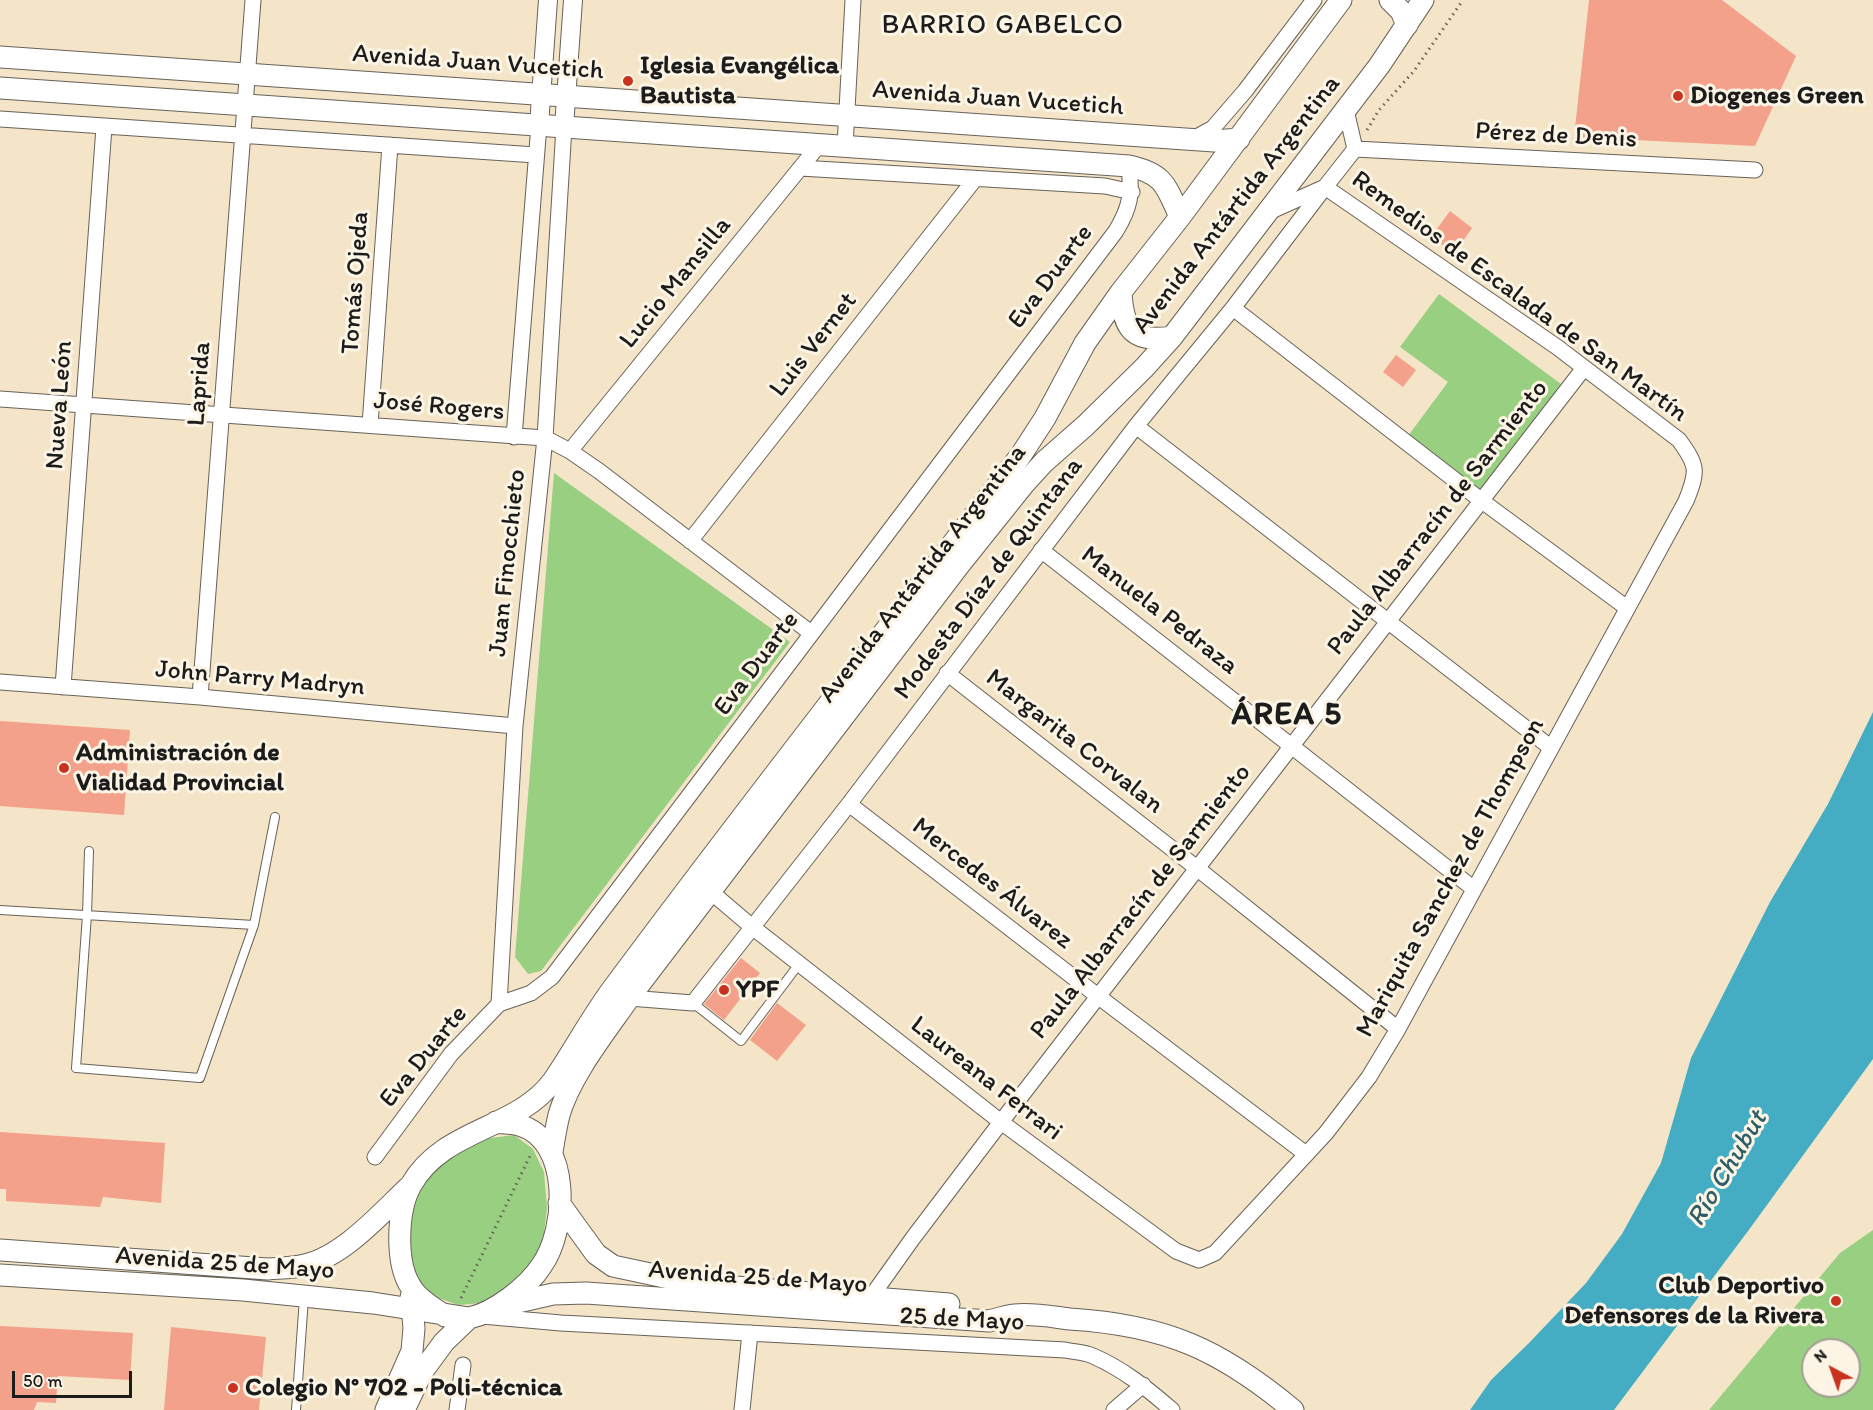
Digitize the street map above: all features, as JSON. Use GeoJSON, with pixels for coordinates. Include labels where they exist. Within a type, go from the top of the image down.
{"type":"FeatureCollection","features":[{"type":"Feature","properties":{"kind":"main road","name":"Avenida Antártida Argentina"},"geometry":{"type":"LineString","coordinates":[[410,1186],[425,1165],[439,1152],[539,1096],[552,1081],[615,985],[1021,455],[1045,418],[1085,343],[1341,0]]}},
{"type":"Feature","properties":{"kind":"main road"},"geometry":{"type":"LineString","coordinates":[[1390,0],[1401,11],[1407,25]]}},
{"type":"Feature","properties":{"kind":"main road","name":"Avenida Antártida Argentina"},"geometry":{"type":"LineString","coordinates":[[546,1144],[568,1092],[593,1050],[629,998],[960,564],[1044,462],[1086,425],[1172,337],[1346,110],[1423,0]]}},
{"type":"Feature","properties":{"kind":"main road","name":"Avenida Juan Vucetich"},"geometry":{"type":"LineString","coordinates":[[0,57],[1193,139],[1239,139]]}},
{"type":"Feature","properties":{"kind":"main road"},"geometry":{"type":"LineString","coordinates":[[0,88],[1130,166],[1147,170],[1160,178],[1180,217]]}},
{"type":"Feature","properties":{"kind":"main road"},"geometry":{"type":"LineString","coordinates":[[1121,292],[1122,312],[1126,323],[1137,334],[1145,339],[1172,337]]}},
{"type":"Feature","properties":{"kind":"main road"},"geometry":{"type":"LineString","coordinates":[[404,1410],[422,1372],[470,1312],[526,1285],[543,1265],[555,1237],[560,1183],[546,1144],[520,1125],[496,1122]]}},
{"type":"Feature","properties":{"kind":"main road"},"geometry":{"type":"LineString","coordinates":[[386,1410],[412,1351],[414,1328],[410,1287],[399,1250],[401,1219],[410,1186]]}},
{"type":"Feature","properties":{"kind":"main road","name":"Avenida 25 de Mayo"},"geometry":{"type":"LineString","coordinates":[[0,1250],[268,1269],[289,1268],[308,1265],[337,1251],[410,1186]]}},
{"type":"Feature","properties":{"kind":"main road","name":"Avenida 25 de Mayo"},"geometry":{"type":"LineString","coordinates":[[559,1203],[596,1254],[613,1266],[697,1284],[997,1308],[1017,1315],[1111,1322],[1142,1328],[1190,1342],[1225,1360],[1292,1409]]}},
{"type":"Feature","properties":{"kind":"main road","name":"Avenida 25 de Mayo"},"geometry":{"type":"LineString","coordinates":[[0,1275],[243,1290],[373,1302],[412,1309],[470,1312],[553,1294],[586,1293],[988,1321],[1017,1315]]}},
{"type":"Feature","properties":{"kind":"main road"},"geometry":{"type":"LineString","coordinates":[[410,1287],[421,1299],[470,1312]]}},
{"type":"Feature","properties":{"kind":"street","name":"Laprida"},"geometry":{"type":"LineString","coordinates":[[200,696],[253,0]]}},
{"type":"Feature","properties":{"kind":"street"},"geometry":{"type":"LineString","coordinates":[[539,125],[548,0]]}},
{"type":"Feature","properties":{"kind":"street"},"geometry":{"type":"LineString","coordinates":[[564,127],[573,0]]}},
{"type":"Feature","properties":{"kind":"street"},"geometry":{"type":"LineString","coordinates":[[845,146],[853,0]]}},
{"type":"Feature","properties":{"kind":"street"},"geometry":{"type":"LineString","coordinates":[[1193,139],[1213,128],[1245,91],[1314,0]]}},
{"type":"Feature","properties":{"kind":"street"},"geometry":{"type":"LineString","coordinates":[[1346,110],[1355,149]]}},
{"type":"Feature","properties":{"kind":"street"},"geometry":{"type":"LineString","coordinates":[[0,119],[536,155]]}},
{"type":"Feature","properties":{"kind":"street","name":"Juan Finocchieto"},"geometry":{"type":"LineString","coordinates":[[514,437],[539,125]]}},
{"type":"Feature","properties":{"kind":"street","name":"Nueva León"},"geometry":{"type":"LineString","coordinates":[[63,687],[104,127]]}},
{"type":"Feature","properties":{"kind":"street","name":"Juan Finocchieto"},"geometry":{"type":"LineString","coordinates":[[499,1004],[515,726],[544,438],[564,127]]}},
{"type":"Feature","properties":{"kind":"street","name":"Tomás Ojeda"},"geometry":{"type":"LineString","coordinates":[[370,425],[390,145]]}},
{"type":"Feature","properties":{"kind":"street","name":"Lucio Mansilla"},"geometry":{"type":"LineString","coordinates":[[570,451],[819,145]]}},
{"type":"Feature","properties":{"kind":"street","name":"Pérez de Denis"},"geometry":{"type":"LineString","coordinates":[[1355,149],[1755,170]]}},
{"type":"Feature","properties":{"kind":"street","name":"Modesta Díaz de Quintana"},"geometry":{"type":"LineString","coordinates":[[693,1002],[849,804],[946,673],[1136,426],[1233,308],[1355,149]]}},
{"type":"Feature","properties":{"kind":"street","name":"Eva Duarte"},"geometry":{"type":"LineString","coordinates":[[375,1157],[450,1054],[499,1004],[531,993],[552,977],[1116,231],[1128,211],[1132,192],[1130,166]]}},
{"type":"Feature","properties":{"kind":"street"},"geometry":{"type":"LineString","coordinates":[[800,168],[1105,186],[1132,192]]}},
{"type":"Feature","properties":{"kind":"street","name":"Luis Vernet"},"geometry":{"type":"LineString","coordinates":[[690,541],[975,179]]}},
{"type":"Feature","properties":{"kind":"street"},"geometry":{"type":"LineString","coordinates":[[1267,213],[1325,187]]}},
{"type":"Feature","properties":{"kind":"street","name":"Remedios de Escalada de San Martín"},"geometry":{"type":"LineString","coordinates":[[1325,187],[1584,368],[1679,440],[1693,459],[1694,480]]}},
{"type":"Feature","properties":{"kind":"street"},"geometry":{"type":"LineString","coordinates":[[1233,308],[1482,501],[1627,608]]}},
{"type":"Feature","properties":{"kind":"street","name":"Paula Albarracín de Sarmiento"},"geometry":{"type":"LineString","coordinates":[[871,1297],[1002,1122],[1584,368]]}},
{"type":"Feature","properties":{"kind":"street","name":"José Rogers"},"geometry":{"type":"LineString","coordinates":[[0,399],[544,438],[570,451],[811,633]]}},
{"type":"Feature","properties":{"kind":"street"},"geometry":{"type":"LineString","coordinates":[[1136,426],[1550,747]]}},
{"type":"Feature","properties":{"kind":"street","name":"Mariquita Sanchez de Thompson"},"geometry":{"type":"LineString","coordinates":[[1199,1260],[1215,1253],[1326,1133],[1369,1077],[1398,1029],[1518,811],[1550,747],[1686,501],[1694,480]]}},
{"type":"Feature","properties":{"kind":"street","name":"Manuela Pedraza"},"geometry":{"type":"LineString","coordinates":[[1041,550],[1293,745],[1474,889]]}},
{"type":"Feature","properties":{"kind":"street","name":"Margarita Corvalan"},"geometry":{"type":"LineString","coordinates":[[946,673],[1198,869],[1398,1029]]}},
{"type":"Feature","properties":{"kind":"street","name":"John Parry Madryn"},"geometry":{"type":"LineString","coordinates":[[0,682],[200,696],[515,726]]}},
{"type":"Feature","properties":{"kind":"street","name":"Mercedes Álvarez"},"geometry":{"type":"LineString","coordinates":[[849,804],[1099,998],[1306,1154]]}},
{"type":"Feature","properties":{"kind":"street","name":"Laureana Ferrari"},"geometry":{"type":"LineString","coordinates":[[711,892],[799,964],[1002,1122],[1176,1251],[1199,1260]]}},
{"type":"Feature","properties":{"kind":"street"},"geometry":{"type":"LineString","coordinates":[[629,998],[693,1002]]}},
{"type":"Feature","properties":{"kind":"street","name":"25 de Mayo"},"geometry":{"type":"LineString","coordinates":[[470,1312],[561,1323],[1065,1350],[1091,1355],[1143,1385],[1172,1410]]}},
{"type":"Feature","properties":{"kind":"street"},"geometry":{"type":"LineString","coordinates":[[742,1410],[750,1333]]}},
{"type":"Feature","properties":{"kind":"street"},"geometry":{"type":"LineString","coordinates":[[457,1410],[463,1365]]}},
{"type":"Feature","properties":{"kind":"street"},"geometry":{"type":"LineString","coordinates":[[1114,1410],[1143,1385]]}},
{"type":"Feature","properties":{"kind":"lane"},"geometry":{"type":"LineString","coordinates":[[88,851],[87,915],[76,1068],[200,1078],[254,925],[275,817]]}},
{"type":"Feature","properties":{"kind":"lane"},"geometry":{"type":"LineString","coordinates":[[0,910],[254,925]]}},
{"type":"Feature","properties":{"kind":"lane"},"geometry":{"type":"LineString","coordinates":[[693,1002],[741,1041],[799,964]]}},
{"type":"Feature","properties":{"kind":"lane"},"geometry":{"type":"LineString","coordinates":[[296,1410],[304,1296]]}},
{"type":"Feature","properties":{"kind":"path"},"geometry":{"type":"LineString","coordinates":[[1355,149],[1379,110],[1414,71],[1463,0]]}},
{"type":"Feature","properties":{"kind":"path"},"geometry":{"type":"LineString","coordinates":[[470,1312],[546,1144]]}},
{"type":"Feature","properties":{"kind":"green space"},"geometry":{"type":"Polygon","coordinates":[[[1439,294],[1561,384],[1482,491],[1408,436],[1448,382],[1400,347],[1439,294]]]}},
{"type":"Feature","properties":{"kind":"green space"},"geometry":{"type":"Polygon","coordinates":[[[554,473],[790,642],[541,971],[528,974],[515,957],[554,473]]]}},
{"type":"Feature","properties":{"kind":"green space"},"geometry":{"type":"Polygon","coordinates":[[[514,1135],[533,1149],[544,1172],[547,1208],[542,1250],[519,1282],[483,1303],[458,1305],[433,1296],[416,1280],[407,1237],[416,1193],[433,1172],[459,1151],[483,1139],[514,1135]]]}},
{"type":"Feature","properties":{"kind":"green space","name":"Club Deportivo Defensores de la Rivera"},"geometry":{"type":"Polygon","coordinates":[[[1873,1230],[1873,1410],[1709,1410],[1840,1253],[1873,1230]]]}},
{"type":"Feature","properties":{"kind":"water","name":"Río Chubut"},"geometry":{"type":"Polygon","coordinates":[[[1873,712],[1873,1059],[1614,1410],[1470,1410],[1491,1380],[1586,1283],[1622,1234],[1661,1163],[1691,1058],[1770,902],[1828,804],[1873,712]]]}},
{"type":"Feature","properties":{"kind":"building","name":"Diogenes Green"},"geometry":{"type":"Polygon","coordinates":[[[1589,0],[1722,0],[1796,56],[1755,146],[1574,137],[1589,0]]]}},
{"type":"Feature","properties":{"kind":"building"},"geometry":{"type":"Polygon","coordinates":[[[1450,211],[1472,228],[1454,254],[1431,237],[1450,211]]]}},
{"type":"Feature","properties":{"kind":"building"},"geometry":{"type":"Polygon","coordinates":[[[1396,355],[1416,370],[1403,387],[1383,372],[1396,355]]]}},
{"type":"Feature","properties":{"kind":"building","name":"Administración de Vialidad Provincial"},"geometry":{"type":"Polygon","coordinates":[[[0,721],[130,730],[124,815],[0,806],[0,721]]]}},
{"type":"Feature","properties":{"kind":"building"},"geometry":{"type":"Polygon","coordinates":[[[741,958],[760,973],[724,1020],[704,1004],[741,958]]]}},
{"type":"Feature","properties":{"kind":"building"},"geometry":{"type":"Polygon","coordinates":[[[777,1003],[806,1025],[777,1061],[750,1040],[777,1003]]]}},
{"type":"Feature","properties":{"kind":"building"},"geometry":{"type":"Polygon","coordinates":[[[0,1132],[165,1143],[161,1203],[103,1197],[100,1207],[6,1201],[6,1189],[0,1189],[0,1132]]]}},
{"type":"Feature","properties":{"kind":"building"},"geometry":{"type":"Polygon","coordinates":[[[0,1326],[133,1333],[130,1380],[58,1376],[56,1403],[37,1402],[34,1410],[0,1410],[0,1326]]]}},
{"type":"Feature","properties":{"kind":"building"},"geometry":{"type":"Polygon","coordinates":[[[171,1327],[266,1337],[259,1410],[164,1410],[171,1327]]]}},
{"type":"Feature","properties":{"kind":"place","name":"Iglesia Evangélica Bautista"},"geometry":{"type":"Point","coordinates":[628,81]}},
{"type":"Feature","properties":{"kind":"place","name":"Diogenes Green"},"geometry":{"type":"Point","coordinates":[1678,96]}},
{"type":"Feature","properties":{"kind":"place","name":"Administración de Vialidad Provincial"},"geometry":{"type":"Point","coordinates":[64,768]}},
{"type":"Feature","properties":{"kind":"place","name":"YPF"},"geometry":{"type":"Point","coordinates":[724,990]}},
{"type":"Feature","properties":{"kind":"place","name":"Club Deportivo Defensores de la Rivera"},"geometry":{"type":"Point","coordinates":[1836,1301]}},
{"type":"Feature","properties":{"kind":"place","name":"Colegio N° 702 - Poli-técnica"},"geometry":{"type":"Point","coordinates":[233,1388]}},
{"type":"Feature","properties":{"kind":"district","name":"BARRIO GABELCO"},"geometry":{"type":"Point","coordinates":[1003,26]}},
{"type":"Feature","properties":{"kind":"district","name":"ÁREA 5"},"geometry":{"type":"Point","coordinates":[1287,716]}}]}
